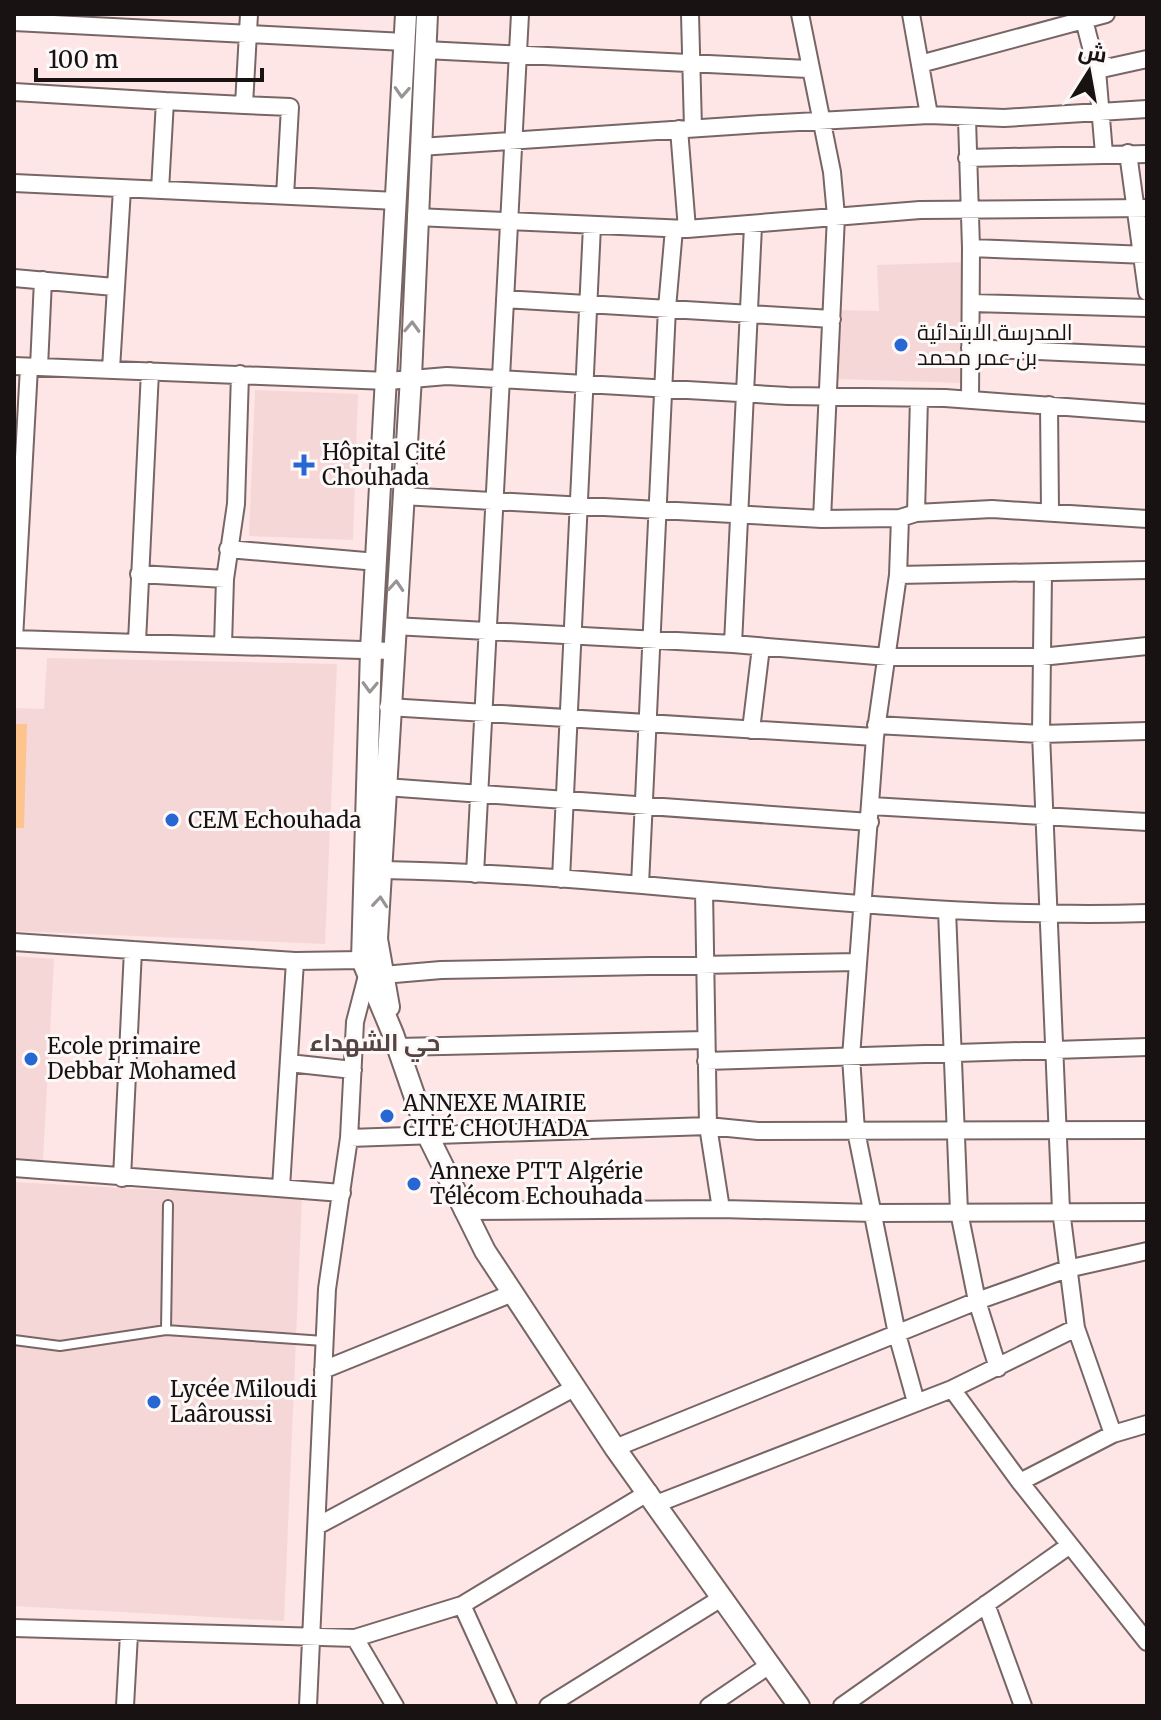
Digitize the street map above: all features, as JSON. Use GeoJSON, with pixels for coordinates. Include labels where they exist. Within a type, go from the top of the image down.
{"type":"FeatureCollection","features":[{"type":"Feature","properties":{"kind":"street"},"geometry":{"type":"LineString","coordinates":[[244,105],[249,14]]}},
{"type":"Feature","properties":{"kind":"street"},"geometry":{"type":"LineString","coordinates":[[308,1706],[319,1525],[324,1341],[331,1260],[349,1138],[355,1022],[377,939],[383,870],[388,707],[377,562],[406,14]]}},
{"type":"Feature","properties":{"kind":"street"},"geometry":{"type":"LineString","coordinates":[[427,14],[411,377],[394,626],[382,651],[371,970],[429,1138],[463,1211],[615,1448],[799,1706]]}},
{"type":"Feature","properties":{"kind":"street"},"geometry":{"type":"LineString","coordinates":[[475,874],[520,14]]}},
{"type":"Feature","properties":{"kind":"street"},"geometry":{"type":"LineString","coordinates":[[640,885],[650,723],[667,308],[680,229],[690,14]]}},
{"type":"Feature","properties":{"kind":"street"},"geometry":{"type":"LineString","coordinates":[[800,14],[808,69],[832,172],[836,216],[822,519]]}},
{"type":"Feature","properties":{"kind":"street"},"geometry":{"type":"LineString","coordinates":[[911,14],[929,115]]}},
{"type":"Feature","properties":{"kind":"street"},"geometry":{"type":"LineString","coordinates":[[1031,14],[1036,32]]}},
{"type":"Feature","properties":{"kind":"street"},"geometry":{"type":"LineString","coordinates":[[920,64],[1106,14]]}},
{"type":"Feature","properties":{"kind":"street"},"geometry":{"type":"LineString","coordinates":[[1084,20],[1097,70],[1104,154]]}},
{"type":"Feature","properties":{"kind":"street"},"geometry":{"type":"LineString","coordinates":[[14,22],[127,21],[248,34],[405,42]]}},
{"type":"Feature","properties":{"kind":"street"},"geometry":{"type":"LineString","coordinates":[[425,50],[808,69]]}},
{"type":"Feature","properties":{"kind":"street"},"geometry":{"type":"LineString","coordinates":[[1097,70],[1147,59]]}},
{"type":"Feature","properties":{"kind":"street"},"geometry":{"type":"LineString","coordinates":[[14,92],[290,107],[285,196]]}},
{"type":"Feature","properties":{"kind":"street"},"geometry":{"type":"LineString","coordinates":[[160,190],[165,101]]}},
{"type":"Feature","properties":{"kind":"street"},"geometry":{"type":"LineString","coordinates":[[420,147],[929,115],[967,119],[1147,109]]}},
{"type":"Feature","properties":{"kind":"street"},"geometry":{"type":"LineString","coordinates":[[967,119],[971,248],[970,400]]}},
{"type":"Feature","properties":{"kind":"street"},"geometry":{"type":"LineString","coordinates":[[1128,153],[1141,208],[1147,292]]}},
{"type":"Feature","properties":{"kind":"street"},"geometry":{"type":"LineString","coordinates":[[967,158],[1147,154]]}},
{"type":"Feature","properties":{"kind":"street"},"geometry":{"type":"LineString","coordinates":[[14,183],[397,201]]}},
{"type":"Feature","properties":{"kind":"street"},"geometry":{"type":"LineString","coordinates":[[111,369],[122,189]]}},
{"type":"Feature","properties":{"kind":"street"},"geometry":{"type":"LineString","coordinates":[[416,217],[680,229],[970,208],[1141,208]]}},
{"type":"Feature","properties":{"kind":"street"},"geometry":{"type":"LineString","coordinates":[[561,879],[592,226]]}},
{"type":"Feature","properties":{"kind":"street"},"geometry":{"type":"LineString","coordinates":[[733,644],[753,226]]}},
{"type":"Feature","properties":{"kind":"street"},"geometry":{"type":"LineString","coordinates":[[971,248],[1144,255]]}},
{"type":"Feature","properties":{"kind":"street"},"geometry":{"type":"LineString","coordinates":[[14,278],[114,287]]}},
{"type":"Feature","properties":{"kind":"street"},"geometry":{"type":"LineString","coordinates":[[43,280],[27,366],[19,461],[14,639],[382,651]]}},
{"type":"Feature","properties":{"kind":"street"},"geometry":{"type":"LineString","coordinates":[[505,299],[832,319]]}},
{"type":"Feature","properties":{"kind":"street"},"geometry":{"type":"LineString","coordinates":[[971,303],[1147,308]]}},
{"type":"Feature","properties":{"kind":"street"},"geometry":{"type":"LineString","coordinates":[[970,348],[1147,356]]}},
{"type":"Feature","properties":{"kind":"street"},"geometry":{"type":"LineString","coordinates":[[27,366],[388,381],[411,377],[501,379],[664,390],[970,400],[1147,413]]}},
{"type":"Feature","properties":{"kind":"street"},"geometry":{"type":"LineString","coordinates":[[137,642],[150,371]]}},
{"type":"Feature","properties":{"kind":"street"},"geometry":{"type":"LineString","coordinates":[[223,645],[225,579],[236,504],[240,374]]}},
{"type":"Feature","properties":{"kind":"street"},"geometry":{"type":"LineString","coordinates":[[916,1402],[897,1334],[856,1131],[851,1057],[875,731],[908,515],[919,398]]}},
{"type":"Feature","properties":{"kind":"street"},"geometry":{"type":"LineString","coordinates":[[1049,405],[1050,511]]}},
{"type":"Feature","properties":{"kind":"street"},"geometry":{"type":"LineString","coordinates":[[402,496],[822,519],[992,509],[1147,519]]}},
{"type":"Feature","properties":{"kind":"street"},"geometry":{"type":"LineString","coordinates":[[228,549],[377,562]]}},
{"type":"Feature","properties":{"kind":"street"},"geometry":{"type":"LineString","coordinates":[[898,575],[1147,570]]}},
{"type":"Feature","properties":{"kind":"street"},"geometry":{"type":"LineString","coordinates":[[139,574],[225,579]]}},
{"type":"Feature","properties":{"kind":"street"},"geometry":{"type":"LineString","coordinates":[[1043,574],[1041,734],[1061,1210],[1076,1328],[1113,1434]]}},
{"type":"Feature","properties":{"kind":"street"},"geometry":{"type":"LineString","coordinates":[[394,626],[733,644],[888,657],[1041,657],[1147,646]]}},
{"type":"Feature","properties":{"kind":"street"},"geometry":{"type":"LineString","coordinates":[[751,730],[761,647]]}},
{"type":"Feature","properties":{"kind":"street"},"geometry":{"type":"LineString","coordinates":[[388,707],[751,730],[1041,734],[1147,731]]}},
{"type":"Feature","properties":{"kind":"street"},"geometry":{"type":"LineString","coordinates":[[385,787],[646,804],[870,814],[1044,815],[1147,822]]}},
{"type":"Feature","properties":{"kind":"street"},"geometry":{"type":"LineString","coordinates":[[383,870],[561,879],[1047,916],[1147,913]]}},
{"type":"Feature","properties":{"kind":"street"},"geometry":{"type":"LineString","coordinates":[[704,891],[708,1126],[721,1209]]}},
{"type":"Feature","properties":{"kind":"street"},"geometry":{"type":"LineString","coordinates":[[947,910],[959,1212],[977,1301],[998,1368]]}},
{"type":"Feature","properties":{"kind":"street"},"geometry":{"type":"LineString","coordinates":[[14,942],[295,961],[371,970],[858,962]]}},
{"type":"Feature","properties":{"kind":"street"},"geometry":{"type":"LineString","coordinates":[[122,1178],[133,950]]}},
{"type":"Feature","properties":{"kind":"street"},"geometry":{"type":"LineString","coordinates":[[281,1188],[295,961]]}},
{"type":"Feature","properties":{"kind":"street"},"geometry":{"type":"LineString","coordinates":[[395,1041],[705,1040]]}},
{"type":"Feature","properties":{"kind":"street"},"geometry":{"type":"LineString","coordinates":[[706,1061],[851,1057],[953,1050],[1147,1047]]}},
{"type":"Feature","properties":{"kind":"street"},"geometry":{"type":"LineString","coordinates":[[289,1063],[353,1070]]}},
{"type":"Feature","properties":{"kind":"street"},"geometry":{"type":"LineString","coordinates":[[349,1138],[429,1138],[557,1129],[708,1126],[758,1131],[1147,1130]]}},
{"type":"Feature","properties":{"kind":"street"},"geometry":{"type":"LineString","coordinates":[[14,1168],[342,1193]]}},
{"type":"Feature","properties":{"kind":"street"},"geometry":{"type":"LineString","coordinates":[[463,1211],[1147,1212]]}},
{"type":"Feature","properties":{"kind":"street"},"geometry":{"type":"LineString","coordinates":[[615,1448],[977,1301],[1067,1269],[1147,1251]]}},
{"type":"Feature","properties":{"kind":"street"},"geometry":{"type":"LineString","coordinates":[[323,1370],[513,1293]]}},
{"type":"Feature","properties":{"kind":"street"},"geometry":{"type":"LineString","coordinates":[[14,1628],[129,1634],[355,1638],[462,1605],[652,1498],[952,1389],[1076,1328]]}},
{"type":"Feature","properties":{"kind":"street"},"geometry":{"type":"LineString","coordinates":[[319,1525],[576,1387]]}},
{"type":"Feature","properties":{"kind":"street"},"geometry":{"type":"LineString","coordinates":[[952,1389],[1020,1482],[1147,1642]]}},
{"type":"Feature","properties":{"kind":"street"},"geometry":{"type":"LineString","coordinates":[[1020,1482],[1113,1434],[1147,1424]]}},
{"type":"Feature","properties":{"kind":"street"},"geometry":{"type":"LineString","coordinates":[[842,1706],[1070,1545]]}},
{"type":"Feature","properties":{"kind":"street"},"geometry":{"type":"LineString","coordinates":[[548,1706],[723,1597]]}},
{"type":"Feature","properties":{"kind":"street"},"geometry":{"type":"LineString","coordinates":[[986,1604],[1023,1706]]}},
{"type":"Feature","properties":{"kind":"street"},"geometry":{"type":"LineString","coordinates":[[462,1605],[508,1706]]}},
{"type":"Feature","properties":{"kind":"street"},"geometry":{"type":"LineString","coordinates":[[125,1706],[129,1634]]}},
{"type":"Feature","properties":{"kind":"street"},"geometry":{"type":"LineString","coordinates":[[355,1638],[395,1706]]}},
{"type":"Feature","properties":{"kind":"street"},"geometry":{"type":"LineString","coordinates":[[709,1706],[771,1664]]}},
{"type":"Feature","properties":{"kind":"lane"},"geometry":{"type":"LineString","coordinates":[[166,1330],[168,1205]]}},
{"type":"Feature","properties":{"kind":"lane"},"geometry":{"type":"LineString","coordinates":[[14,1340],[60,1346],[166,1330],[324,1341]]}},
{"type":"Feature","properties":{"kind":"shaded area","name":"المدرسة الابتدائية بن عمر محمد"},"geometry":{"type":"Polygon","coordinates":[[[967,262],[964,383],[837,379],[839,310],[879,311],[877,265],[967,262]]]}},
{"type":"Feature","properties":{"kind":"shaded area","name":"Hôpital Cité Chouhada"},"geometry":{"type":"Polygon","coordinates":[[[255,390],[358,394],[353,540],[249,536],[255,390]]]}},
{"type":"Feature","properties":{"kind":"shaded area","name":"CEM Echouhada"},"geometry":{"type":"Polygon","coordinates":[[[47,658],[337,664],[325,944],[14,931],[14,708],[44,709],[47,658]]]}},
{"type":"Feature","properties":{"kind":"shaded area"},"geometry":{"type":"Polygon","coordinates":[[[14,724],[27,724],[24,828],[14,828],[14,724]]]}},
{"type":"Feature","properties":{"kind":"shaded area","name":"Ecole primaire Debbar Mohamed"},"geometry":{"type":"Polygon","coordinates":[[[14,956],[54,959],[43,1160],[14,1159],[14,956]]]}},
{"type":"Feature","properties":{"kind":"shaded area","name":"Lycée Miloudi Laâroussi"},"geometry":{"type":"Polygon","coordinates":[[[14,1182],[302,1198],[284,1621],[14,1606],[14,1182]]]}},
{"type":"Feature","properties":{"kind":"place","name":"المدرسة الابتدائية بن عمر محمد"},"geometry":{"type":"Point","coordinates":[901,345]}},
{"type":"Feature","properties":{"kind":"place","name":"Hôpital Cité Chouhada"},"geometry":{"type":"Point","coordinates":[304,465]}},
{"type":"Feature","properties":{"kind":"place","name":"CEM Echouhada"},"geometry":{"type":"Point","coordinates":[172,820]}},
{"type":"Feature","properties":{"kind":"place","name":"Ecole primaire Debbar Mohamed"},"geometry":{"type":"Point","coordinates":[31,1059]}},
{"type":"Feature","properties":{"kind":"place","name":"ANNEXE MAIRIE CITÉ CHOUHADA"},"geometry":{"type":"Point","coordinates":[387,1116]}},
{"type":"Feature","properties":{"kind":"place","name":"Annexe PTT Algérie Télécom Echouhada"},"geometry":{"type":"Point","coordinates":[414,1184]}},
{"type":"Feature","properties":{"kind":"place","name":"Lycée Miloudi Laâroussi"},"geometry":{"type":"Point","coordinates":[154,1402]}},
{"type":"Feature","properties":{"kind":"district","name":"حي الشهداء"},"geometry":{"type":"Point","coordinates":[375,1043]}}]}
